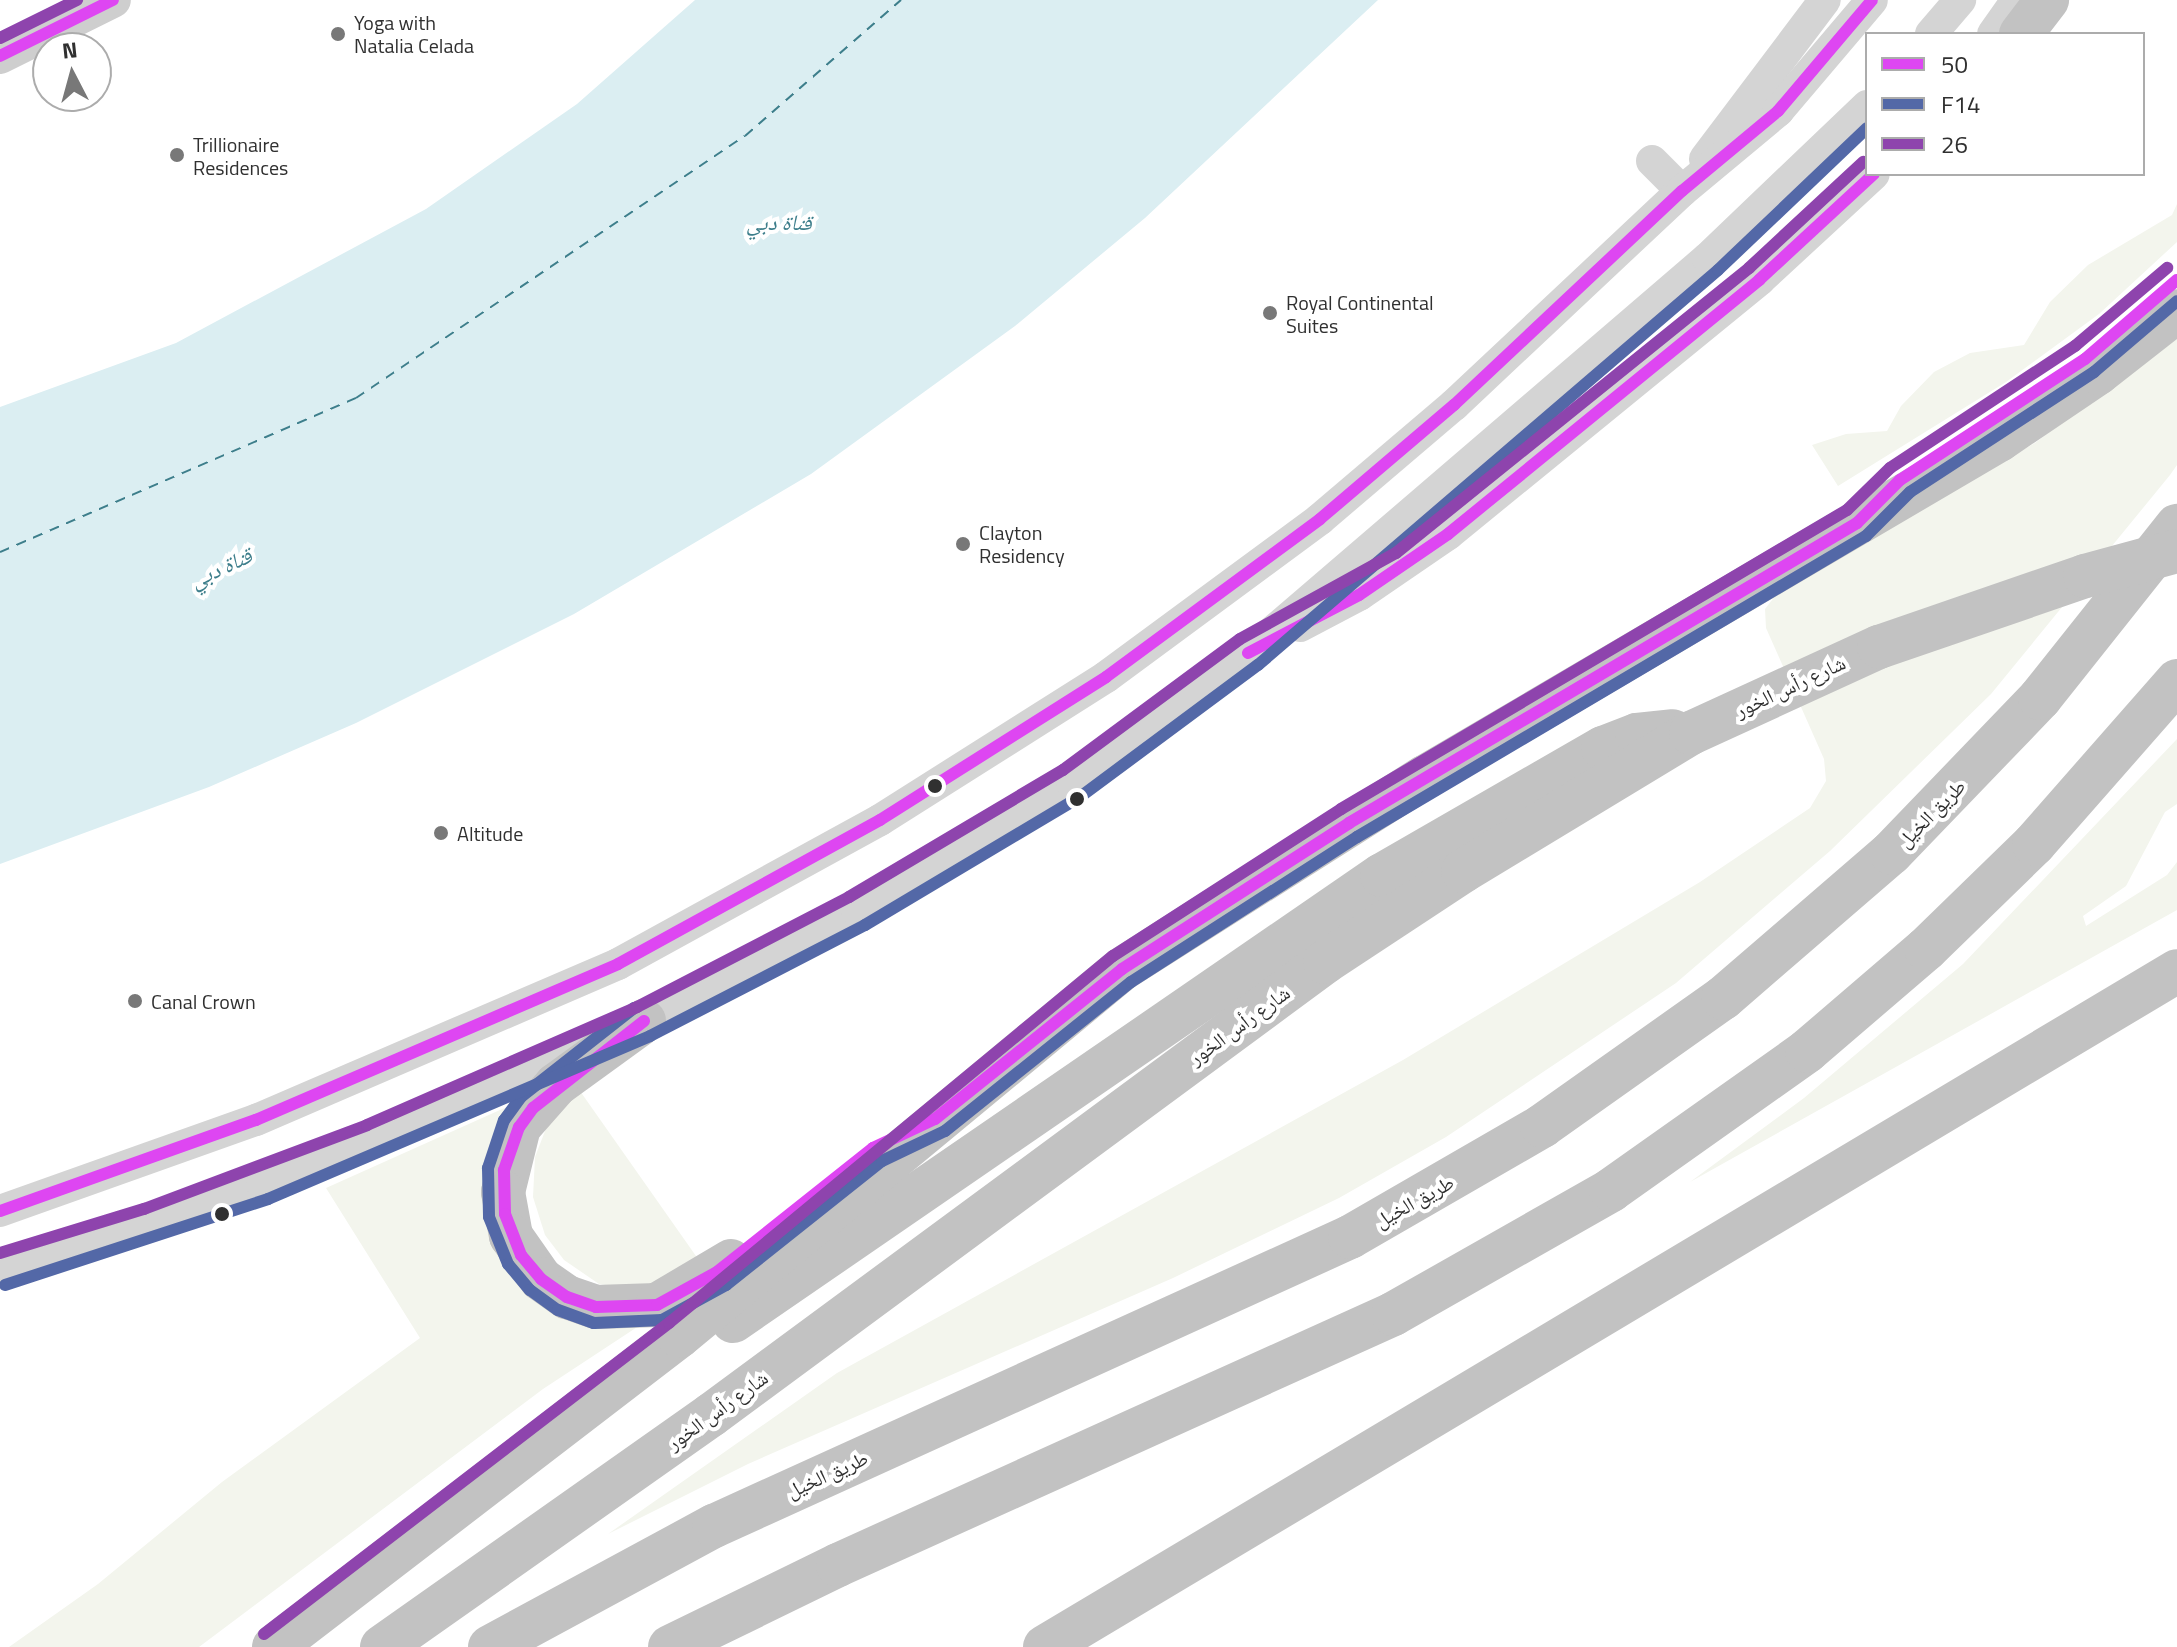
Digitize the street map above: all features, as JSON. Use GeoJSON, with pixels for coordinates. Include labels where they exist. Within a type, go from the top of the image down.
{"type":"FeatureCollection","features":[{"type":"Feature","properties":{"kind":"highway"},"geometry":{"type":"LineString","coordinates":[[2023,32],[2047,0]]}},
{"type":"Feature","properties":{"kind":"highway"},"geometry":{"type":"LineString","coordinates":[[1857,523],[1900,480],[2085,359],[2177,280]]}},
{"type":"Feature","properties":{"kind":"highway"},"geometry":{"type":"LineString","coordinates":[[274,1647],[679,1336],[935,1119],[1122,969],[1413,784],[2049,408],[2177,311]]}},
{"type":"Feature","properties":{"kind":"highway","name":"طريق الخيل"},"geometry":{"type":"LineString","coordinates":[[490,1647],[714,1526],[1350,1237],[1542,1126],[1723,998],[1891,853],[2040,698],[2177,526]]}},
{"type":"Feature","properties":{"kind":"highway","name":"شارع رأس الخور"},"geometry":{"type":"LineString","coordinates":[[382,1647],[711,1415],[1394,915],[1691,733],[1879,647],[2085,576],[2177,551]]}},
{"type":"Feature","properties":{"kind":"highway"},"geometry":{"type":"LineString","coordinates":[[670,1647],[752,1605],[1317,1350],[1552,1227],[1681,1144],[1807,1051],[1993,886],[2177,681]]}},
{"type":"Feature","properties":{"kind":"highway"},"geometry":{"type":"LineString","coordinates":[[679,1336],[708,1332],[744,1314],[1115,1061],[1323,914],[1500,805],[1619,740],[1655,732],[1691,733]]}},
{"type":"Feature","properties":{"kind":"highway"},"geometry":{"type":"LineString","coordinates":[[1045,1647],[2177,971]]}},
{"type":"Feature","properties":{"kind":"highway"},"geometry":{"type":"LineString","coordinates":[[644,1021],[533,1108],[519,1127],[504,1170],[505,1214],[521,1255],[554,1288],[596,1307],[657,1305],[685,1292],[873,1148],[903,1130],[935,1119]]}},
{"type":"Feature","properties":{"kind":"highway"},"geometry":{"type":"LineString","coordinates":[[706,1647],[752,1605]]}},
{"type":"Feature","properties":{"kind":"main road"},"geometry":{"type":"LineString","coordinates":[[0,56],[113,0]]}},
{"type":"Feature","properties":{"kind":"street"},"geometry":{"type":"LineString","coordinates":[[1682,191],[1825,0]]}},
{"type":"Feature","properties":{"kind":"street"},"geometry":{"type":"LineString","coordinates":[[0,1211],[243,1125],[552,995],[754,892],[880,820],[1106,677],[1320,519],[1530,338],[1682,191],[1778,111],[1872,0]]}},
{"type":"Feature","properties":{"kind":"street"},"geometry":{"type":"LineString","coordinates":[[1933,32],[1960,0]]}},
{"type":"Feature","properties":{"kind":"street"},"geometry":{"type":"LineString","coordinates":[[1994,32],[2017,0]]}},
{"type":"Feature","properties":{"kind":"street"},"geometry":{"type":"LineString","coordinates":[[0,1270],[262,1184],[644,1021],[799,943],[1005,824],[1111,756],[1248,653],[1708,258],[1865,108]]}},
{"type":"Feature","properties":{"kind":"street"},"geometry":{"type":"LineString","coordinates":[[1652,161],[1682,191]]}},
{"type":"Feature","properties":{"kind":"street"},"geometry":{"type":"LineString","coordinates":[[1248,653],[1359,595],[1448,534],[1759,280],[1872,176]]}},
{"type":"Feature","properties":{"kind":"shaded area"},"geometry":{"type":"Polygon","coordinates":[[[2177,204],[2177,242],[2099,314],[2006,382],[1838,486],[1812,445],[1846,434],[1887,431],[1901,406],[1934,372],[1970,353],[2024,345],[2050,302],[2088,265],[2172,215],[2177,204]]]}},
{"type":"Feature","properties":{"kind":"shaded area"},"geometry":{"type":"Polygon","coordinates":[[[2177,334],[2177,465],[2170,475],[1991,694],[1830,851],[1676,983],[1446,1137],[1339,1198],[1173,1278],[748,1464],[608,1534],[837,1373],[1403,1060],[1700,882],[1810,808],[1826,781],[1824,759],[1766,628],[1765,609],[1779,591],[2035,443],[2177,334]]]}},
{"type":"Feature","properties":{"kind":"shaded area"},"geometry":{"type":"Polygon","coordinates":[[[2177,739],[2177,804],[2165,812],[2126,886],[2083,916],[2086,926],[2167,875],[2177,862],[2177,910],[1690,1182],[1804,1098],[1963,964],[2177,739]]]}},
{"type":"Feature","properties":{"kind":"shaded area"},"geometry":{"type":"Polygon","coordinates":[[[580,1091],[703,1266],[636,1290],[599,1284],[564,1260],[545,1235],[533,1197],[535,1157],[547,1126],[580,1091]]]}},
{"type":"Feature","properties":{"kind":"shaded area"},"geometry":{"type":"Polygon","coordinates":[[[522,1100],[507,1260],[657,1314],[543,1389],[199,1647],[9,1647],[98,1584],[222,1482],[420,1338],[326,1188],[522,1100]]]}},
{"type":"Feature","properties":{"kind":"water","name":"قناة دبي"},"geometry":{"type":"Polygon","coordinates":[[[695,0],[1378,0],[1145,218],[1015,326],[811,474],[574,614],[356,723],[209,787],[0,864],[0,407],[176,343],[426,209],[577,104],[695,0]]]}},
{"type":"Feature","properties":{"kind":"ferry route"},"geometry":{"type":"LineString","coordinates":[[0,552],[356,398],[745,136],[901,0]]}},
{"type":"Feature","properties":{"kind":"transit line","name":"26"},"geometry":{"type":"LineString","coordinates":[[0,38],[77,0]]}},
{"type":"Feature","properties":{"kind":"transit line","name":"50"},"geometry":{"type":"LineString","coordinates":[[0,56],[113,0]]}},
{"type":"Feature","properties":{"kind":"transit line","name":"50"},"geometry":{"type":"LineString","coordinates":[[0,1211],[256,1120],[618,964],[880,820],[1106,677],[1320,519],[1454,405],[1682,191],[1778,111],[1872,0]]}},
{"type":"Feature","properties":{"kind":"transit line","name":"F14"},"geometry":{"type":"LineString","coordinates":[[5,1285],[268,1199],[650,1036],[865,925],[1080,797],[1258,665],[1718,270],[1865,130]]}},
{"type":"Feature","properties":{"kind":"transit line","name":"26"},"geometry":{"type":"LineString","coordinates":[[0,1253],[144,1209],[367,1125],[637,1007],[849,897],[1063,770],[1240,639],[1396,553],[1749,268],[1863,162]]}},
{"type":"Feature","properties":{"kind":"transit line","name":"50"},"geometry":{"type":"LineString","coordinates":[[1248,653],[1359,595],[1448,534],[1759,280],[1872,176]]}},
{"type":"Feature","properties":{"kind":"transit line","name":"26"},"geometry":{"type":"LineString","coordinates":[[264,1634],[669,1323],[1113,956],[1341,809],[1847,510],[1890,468],[2075,346],[2167,268]]}},
{"type":"Feature","properties":{"kind":"transit line","name":"50"},"geometry":{"type":"LineString","coordinates":[[644,1021],[533,1108],[519,1127],[504,1170],[505,1214],[521,1255],[541,1279],[567,1297],[596,1307],[657,1305],[717,1272],[873,1148],[935,1119],[1122,969],[1349,823],[1857,523],[1900,480],[2085,359],[2177,280]]}},
{"type":"Feature","properties":{"kind":"transit line","name":"F14"},"geometry":{"type":"LineString","coordinates":[[634,1008],[521,1097],[504,1120],[488,1168],[489,1217],[508,1264],[530,1290],[558,1310],[594,1323],[662,1320],[726,1285],[882,1161],[945,1131],[1131,982],[1357,837],[1866,536],[1910,492],[2094,372],[2177,301]]}},
{"type":"Feature","properties":{"kind":"place","name":"Yoga with Natalia Celada"},"geometry":{"type":"Point","coordinates":[338,34]}},
{"type":"Feature","properties":{"kind":"place","name":"Trillionaire Residences"},"geometry":{"type":"Point","coordinates":[177,155]}},
{"type":"Feature","properties":{"kind":"place","name":"Royal Continental Suites"},"geometry":{"type":"Point","coordinates":[1270,313]}},
{"type":"Feature","properties":{"kind":"place","name":"Clayton Residency"},"geometry":{"type":"Point","coordinates":[963,544]}},
{"type":"Feature","properties":{"kind":"place","name":"Altitude"},"geometry":{"type":"Point","coordinates":[441,833]}},
{"type":"Feature","properties":{"kind":"place","name":"Canal Crown"},"geometry":{"type":"Point","coordinates":[135,1001]}}]}
